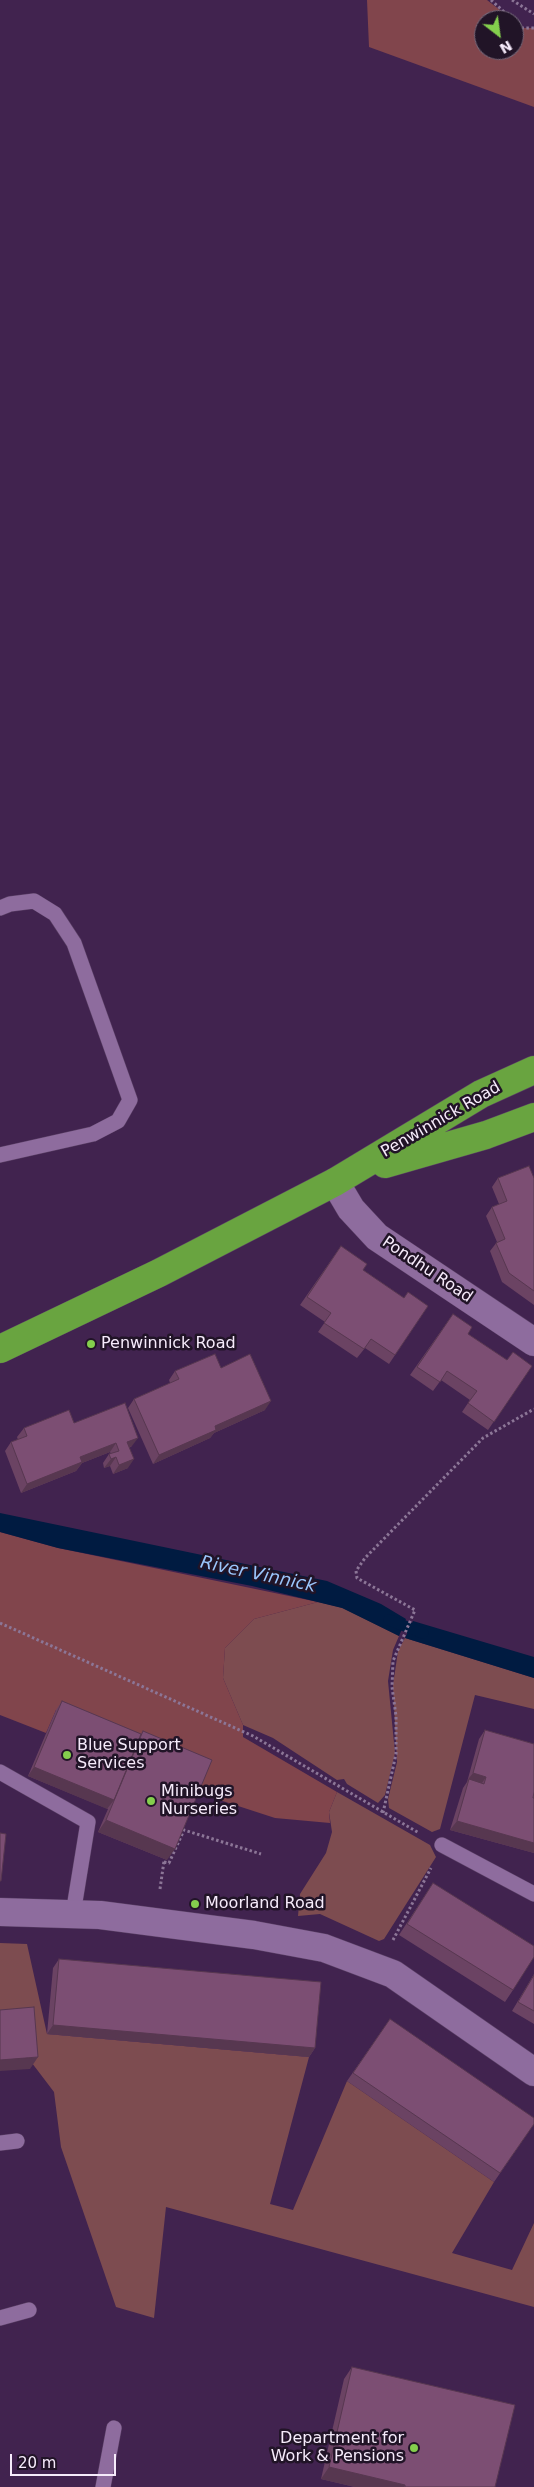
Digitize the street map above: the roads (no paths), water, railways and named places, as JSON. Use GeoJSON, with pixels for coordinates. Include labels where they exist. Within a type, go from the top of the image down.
{"type":"FeatureCollection","features":[{"type":"Feature","properties":{"kind":"highway","name":"Penwinnick Road"},"geometry":{"type":"LineString","coordinates":[[0,1349],[158,1273],[342,1178],[481,1094],[534,1070]]}},
{"type":"Feature","properties":{"kind":"highway","name":"Penwinnick Road"},"geometry":{"type":"LineString","coordinates":[[342,1178],[486,1135],[534,1116]]}},
{"type":"Feature","properties":{"kind":"street","name":"Pondhu Road"},"geometry":{"type":"LineString","coordinates":[[342,1178],[351,1209],[377,1237],[534,1342]]}},
{"type":"Feature","properties":{"kind":"street"},"geometry":{"type":"LineString","coordinates":[[0,1912],[100,1915],[324,1948],[393,1974],[534,2072]]}},
{"type":"Feature","properties":{"kind":"lane"},"geometry":{"type":"LineString","coordinates":[[0,908],[10,904],[34,901],[55,914],[74,943],[130,1100],[118,1121],[92,1134],[0,1155]]}},
{"type":"Feature","properties":{"kind":"lane"},"geometry":{"type":"LineString","coordinates":[[0,1772],[88,1822],[73,1914]]}},
{"type":"Feature","properties":{"kind":"lane"},"geometry":{"type":"LineString","coordinates":[[442,1845],[534,1894]]}},
{"type":"Feature","properties":{"kind":"lane"},"geometry":{"type":"LineString","coordinates":[[0,2143],[17,2140]]}},
{"type":"Feature","properties":{"kind":"lane"},"geometry":{"type":"LineString","coordinates":[[0,2318],[29,2310]]}},
{"type":"Feature","properties":{"kind":"lane"},"geometry":{"type":"LineString","coordinates":[[103,2487],[114,2428]]}},
{"type":"Feature","properties":{"kind":"water"},"geometry":{"type":"Polygon","coordinates":[[[0,1513],[327,1581],[381,1604],[406,1619],[399,1636],[342,1608],[252,1586],[58,1548],[0,1532],[0,1513]]]}},
{"type":"Feature","properties":{"kind":"water"},"geometry":{"type":"Polygon","coordinates":[[[413,1621],[534,1657],[534,1678],[405,1638],[413,1621]]]}},
{"type":"Feature","properties":{"kind":"waterway","name":"River Vinnick"},"geometry":{"type":"LineString","coordinates":[[389,1620],[423,1633]]}},
{"type":"Feature","properties":{"kind":"place","name":"Penwinnick Road"},"geometry":{"type":"Point","coordinates":[91,1344]}},
{"type":"Feature","properties":{"kind":"place","name":"Blue Support Services"},"geometry":{"type":"Point","coordinates":[67,1755]}},
{"type":"Feature","properties":{"kind":"place","name":"Minibugs Nurseries"},"geometry":{"type":"Point","coordinates":[151,1801]}},
{"type":"Feature","properties":{"kind":"place","name":"Moorland Road"},"geometry":{"type":"Point","coordinates":[195,1904]}},
{"type":"Feature","properties":{"kind":"place","name":"Department for Work & Pensions"},"geometry":{"type":"Point","coordinates":[414,2448]}}]}
